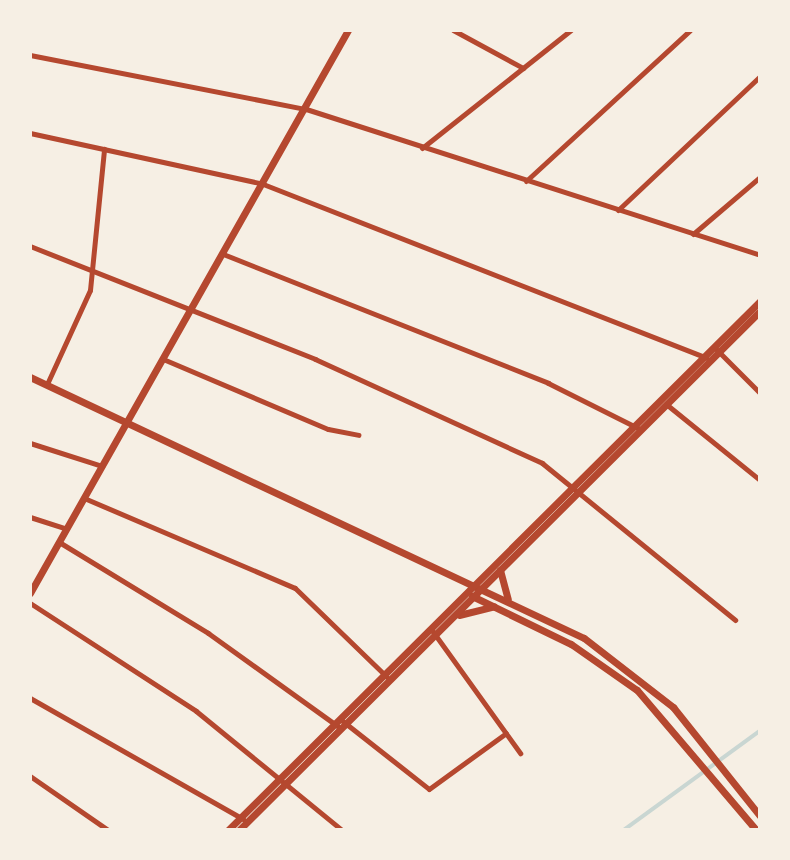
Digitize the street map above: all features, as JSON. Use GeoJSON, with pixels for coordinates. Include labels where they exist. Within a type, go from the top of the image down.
{"type":"FeatureCollection","features":[{"type":"Feature","properties":{"kind":"street"},"geometry":{"type":"LineString","coordinates":[[30,593],[306,109],[348,30]]}},
{"type":"Feature","properties":{"kind":"street"},"geometry":{"type":"LineString","coordinates":[[453,30],[523,68]]}},
{"type":"Feature","properties":{"kind":"street"},"geometry":{"type":"LineString","coordinates":[[422,148],[571,30]]}},
{"type":"Feature","properties":{"kind":"street"},"geometry":{"type":"LineString","coordinates":[[526,181],[690,30]]}},
{"type":"Feature","properties":{"kind":"street"},"geometry":{"type":"LineString","coordinates":[[30,55],[306,109],[760,255]]}},
{"type":"Feature","properties":{"kind":"street"},"geometry":{"type":"LineString","coordinates":[[618,210],[760,76]]}},
{"type":"Feature","properties":{"kind":"street"},"geometry":{"type":"LineString","coordinates":[[30,133],[262,184],[707,359]]}},
{"type":"Feature","properties":{"kind":"street"},"geometry":{"type":"LineString","coordinates":[[47,384],[90,290],[104,149]]}},
{"type":"Feature","properties":{"kind":"street"},"geometry":{"type":"LineString","coordinates":[[693,234],[760,177]]}},
{"type":"Feature","properties":{"kind":"street"},"geometry":{"type":"LineString","coordinates":[[30,246],[191,310],[439,415],[542,463],[576,489],[641,550],[736,620]]}},
{"type":"Feature","properties":{"kind":"street"},"geometry":{"type":"LineString","coordinates":[[223,254],[548,383],[638,427]]}},
{"type":"Feature","properties":{"kind":"street"},"geometry":{"type":"LineString","coordinates":[[228,830],[244,820],[707,359],[760,301]]}},
{"type":"Feature","properties":{"kind":"street"},"geometry":{"type":"LineString","coordinates":[[716,349],[760,311]]}},
{"type":"Feature","properties":{"kind":"street"},"geometry":{"type":"LineString","coordinates":[[716,349],[760,393]]}},
{"type":"Feature","properties":{"kind":"street"},"geometry":{"type":"LineString","coordinates":[[163,359],[328,429],[358,435]]}},
{"type":"Feature","properties":{"kind":"street"},"geometry":{"type":"LineString","coordinates":[[30,377],[460,583],[478,587],[509,600],[584,638],[646,684],[760,816]]}},
{"type":"Feature","properties":{"kind":"street"},"geometry":{"type":"LineString","coordinates":[[664,402],[760,480]]}},
{"type":"Feature","properties":{"kind":"street"},"geometry":{"type":"LineString","coordinates":[[30,443],[102,466]]}},
{"type":"Feature","properties":{"kind":"street"},"geometry":{"type":"LineString","coordinates":[[478,587],[500,570],[576,489]]}},
{"type":"Feature","properties":{"kind":"street"},"geometry":{"type":"LineString","coordinates":[[84,498],[295,588],[387,677]]}},
{"type":"Feature","properties":{"kind":"street"},"geometry":{"type":"LineString","coordinates":[[30,517],[66,529]]}},
{"type":"Feature","properties":{"kind":"street"},"geometry":{"type":"LineString","coordinates":[[59,542],[208,632],[429,789],[506,733]]}},
{"type":"Feature","properties":{"kind":"street"},"geometry":{"type":"LineString","coordinates":[[500,570],[509,600]]}},
{"type":"Feature","properties":{"kind":"street"},"geometry":{"type":"LineString","coordinates":[[460,583],[470,595],[571,644],[637,690],[756,830]]}},
{"type":"Feature","properties":{"kind":"street"},"geometry":{"type":"LineString","coordinates":[[433,632],[455,616],[470,595]]}},
{"type":"Feature","properties":{"kind":"street"},"geometry":{"type":"LineString","coordinates":[[30,603],[196,711],[342,830]]}},
{"type":"Feature","properties":{"kind":"street"},"geometry":{"type":"LineString","coordinates":[[455,616],[494,606]]}},
{"type":"Feature","properties":{"kind":"street"},"geometry":{"type":"LineString","coordinates":[[433,632],[520,753]]}},
{"type":"Feature","properties":{"kind":"street"},"geometry":{"type":"LineString","coordinates":[[30,698],[244,820]]}},
{"type":"Feature","properties":{"kind":"street"},"geometry":{"type":"LineString","coordinates":[[30,776],[108,830]]}},
{"type":"Feature","properties":{"kind":"street"},"geometry":{"type":"LineString","coordinates":[[239,830],[244,820]]}},
{"type":"Feature","properties":{"kind":"waterway"},"geometry":{"type":"LineString","coordinates":[[624,830],[760,731]]}}]}
